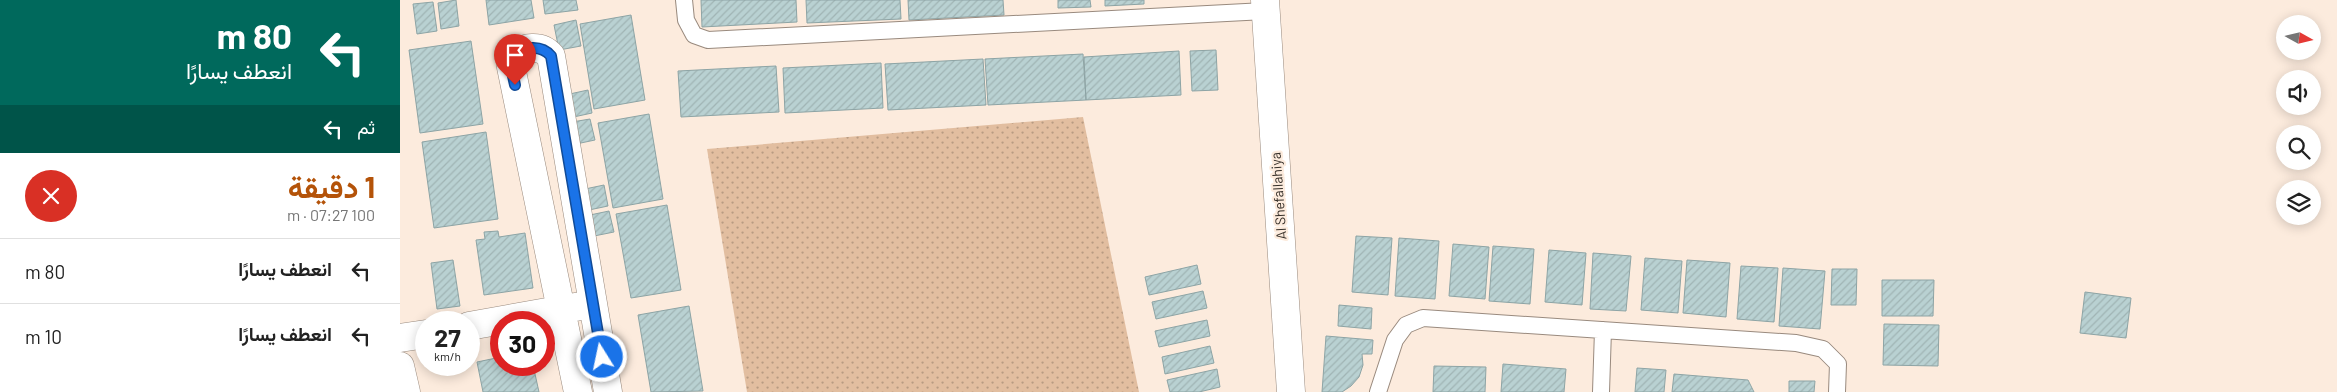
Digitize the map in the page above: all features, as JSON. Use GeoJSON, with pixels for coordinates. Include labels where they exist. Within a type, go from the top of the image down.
{"type":"FeatureCollection","features":[{"type":"Feature","properties":{"kind":"street","name":"Al Shefallahiya"},"geometry":{"type":"LineString","coordinates":[[1265,5],[1292,392]]}},
{"type":"Feature","properties":{"kind":"street"},"geometry":{"type":"LineString","coordinates":[[578,392],[511,67],[512,55],[520,50],[538,48],[546,50],[551,56],[608,392]]}},
{"type":"Feature","properties":{"kind":"street"},"geometry":{"type":"LineString","coordinates":[[480,324],[592,304]]}},
{"type":"Feature","properties":{"kind":"street"},"geometry":{"type":"LineString","coordinates":[[400,338],[415,336]]}},
{"type":"Feature","properties":{"kind":"street"},"geometry":{"type":"LineString","coordinates":[[400,366],[406,392]]}},
{"type":"Feature","properties":{"kind":"lane"},"geometry":{"type":"LineString","coordinates":[[684,0],[686,20],[694,35],[708,40],[1265,5]]}},
{"type":"Feature","properties":{"kind":"lane"},"geometry":{"type":"LineString","coordinates":[[1378,392],[1395,340],[1406,326],[1423,318],[1796,343],[1823,349],[1838,364],[1837,392]]}},
{"type":"Feature","properties":{"kind":"lane"},"geometry":{"type":"LineString","coordinates":[[1601,392],[1603,330]]}},
{"type":"Feature","properties":{"kind":"shaded area"},"geometry":{"type":"Polygon","coordinates":[[[1083,117],[1139,392],[747,392],[707,149],[1083,117]]]}},
{"type":"Feature","properties":{"kind":"building"},"geometry":{"type":"Polygon","coordinates":[[[456,0],[459,26],[441,29],[438,3],[456,0]]]}},
{"type":"Feature","properties":{"kind":"building"},"geometry":{"type":"Polygon","coordinates":[[[486,0],[531,0],[534,18],[489,25],[486,0]]]}},
{"type":"Feature","properties":{"kind":"building"},"geometry":{"type":"Polygon","coordinates":[[[543,0],[576,0],[578,10],[545,14],[543,0]]]}},
{"type":"Feature","properties":{"kind":"building"},"geometry":{"type":"Polygon","coordinates":[[[701,0],[796,0],[797,22],[702,27],[701,0]]]}},
{"type":"Feature","properties":{"kind":"building"},"geometry":{"type":"Polygon","coordinates":[[[806,0],[900,0],[901,19],[807,23],[806,0]]]}},
{"type":"Feature","properties":{"kind":"building"},"geometry":{"type":"Polygon","coordinates":[[[908,0],[1003,0],[1004,15],[909,20],[908,0]]]}},
{"type":"Feature","properties":{"kind":"building"},"geometry":{"type":"Polygon","coordinates":[[[1058,0],[1090,0],[1091,7],[1058,8],[1058,0]]]}},
{"type":"Feature","properties":{"kind":"building"},"geometry":{"type":"Polygon","coordinates":[[[1105,0],[1144,0],[1144,4],[1105,6],[1105,0]]]}},
{"type":"Feature","properties":{"kind":"building"},"geometry":{"type":"Polygon","coordinates":[[[433,2],[437,31],[417,34],[413,4],[433,2]]]}},
{"type":"Feature","properties":{"kind":"building"},"geometry":{"type":"Polygon","coordinates":[[[631,15],[645,100],[594,109],[580,24],[631,15]]]}},
{"type":"Feature","properties":{"kind":"building"},"geometry":{"type":"Polygon","coordinates":[[[576,20],[581,46],[559,50],[554,25],[576,20]]]}},
{"type":"Feature","properties":{"kind":"building"},"geometry":{"type":"Polygon","coordinates":[[[471,41],[483,124],[420,133],[409,50],[471,41]]]}},
{"type":"Feature","properties":{"kind":"building"},"geometry":{"type":"Polygon","coordinates":[[[1216,50],[1218,90],[1192,91],[1190,51],[1216,50]]]}},
{"type":"Feature","properties":{"kind":"building"},"geometry":{"type":"Polygon","coordinates":[[[1179,51],[1181,95],[1086,100],[1084,57],[1179,51]]]}},
{"type":"Feature","properties":{"kind":"building"},"geometry":{"type":"Polygon","coordinates":[[[1083,54],[1086,100],[988,105],[985,59],[1083,54]]]}},
{"type":"Feature","properties":{"kind":"building"},"geometry":{"type":"Polygon","coordinates":[[[983,59],[986,105],[888,110],[885,64],[983,59]]]}},
{"type":"Feature","properties":{"kind":"building"},"geometry":{"type":"Polygon","coordinates":[[[881,63],[883,108],[785,113],[783,68],[881,63]]]}},
{"type":"Feature","properties":{"kind":"building"},"geometry":{"type":"Polygon","coordinates":[[[776,66],[779,112],[681,117],[678,71],[776,66]]]}},
{"type":"Feature","properties":{"kind":"building"},"geometry":{"type":"Polygon","coordinates":[[[588,90],[592,113],[569,118],[565,95],[588,90]]]}},
{"type":"Feature","properties":{"kind":"building"},"geometry":{"type":"Polygon","coordinates":[[[649,114],[663,199],[613,208],[598,123],[649,114]]]}},
{"type":"Feature","properties":{"kind":"building"},"geometry":{"type":"Polygon","coordinates":[[[590,119],[595,140],[576,144],[572,122],[590,119]]]}},
{"type":"Feature","properties":{"kind":"building"},"geometry":{"type":"Polygon","coordinates":[[[486,132],[498,219],[434,228],[422,142],[486,132]]]}},
{"type":"Feature","properties":{"kind":"building"},"geometry":{"type":"Polygon","coordinates":[[[604,185],[608,206],[589,210],[585,189],[604,185]]]}},
{"type":"Feature","properties":{"kind":"building"},"geometry":{"type":"Polygon","coordinates":[[[667,205],[681,290],[631,298],[616,214],[667,205]]]}},
{"type":"Feature","properties":{"kind":"building"},"geometry":{"type":"Polygon","coordinates":[[[609,211],[614,232],[594,236],[590,215],[609,211]]]}},
{"type":"Feature","properties":{"kind":"building"},"geometry":{"type":"Polygon","coordinates":[[[498,231],[499,237],[525,233],[533,288],[484,295],[476,240],[485,239],[484,232],[498,231]]]}},
{"type":"Feature","properties":{"kind":"building"},"geometry":{"type":"Polygon","coordinates":[[[1356,236],[1392,238],[1388,295],[1352,292],[1356,236]]]}},
{"type":"Feature","properties":{"kind":"building"},"geometry":{"type":"Polygon","coordinates":[[[1399,238],[1439,241],[1435,299],[1395,296],[1399,238]]]}},
{"type":"Feature","properties":{"kind":"building"},"geometry":{"type":"Polygon","coordinates":[[[1453,244],[1489,247],[1485,299],[1449,296],[1453,244]]]}},
{"type":"Feature","properties":{"kind":"building"},"geometry":{"type":"Polygon","coordinates":[[[1493,246],[1534,249],[1530,304],[1489,301],[1493,246]]]}},
{"type":"Feature","properties":{"kind":"building"},"geometry":{"type":"Polygon","coordinates":[[[1549,250],[1586,253],[1582,305],[1545,302],[1549,250]]]}},
{"type":"Feature","properties":{"kind":"building"},"geometry":{"type":"Polygon","coordinates":[[[1593,253],[1631,256],[1626,311],[1590,309],[1593,253]]]}},
{"type":"Feature","properties":{"kind":"building"},"geometry":{"type":"Polygon","coordinates":[[[1645,258],[1682,261],[1678,313],[1641,310],[1645,258]]]}},
{"type":"Feature","properties":{"kind":"building"},"geometry":{"type":"Polygon","coordinates":[[[453,260],[460,306],[437,309],[431,263],[453,260]]]}},
{"type":"Feature","properties":{"kind":"building"},"geometry":{"type":"Polygon","coordinates":[[[1687,260],[1730,263],[1726,317],[1683,313],[1687,260]]]}},
{"type":"Feature","properties":{"kind":"building"},"geometry":{"type":"Polygon","coordinates":[[[1197,265],[1201,284],[1149,295],[1145,277],[1197,265]]]}},
{"type":"Feature","properties":{"kind":"building"},"geometry":{"type":"Polygon","coordinates":[[[1741,266],[1778,268],[1774,322],[1737,319],[1741,266]]]}},
{"type":"Feature","properties":{"kind":"building"},"geometry":{"type":"Polygon","coordinates":[[[1783,268],[1825,271],[1820,329],[1779,326],[1783,268]]]}},
{"type":"Feature","properties":{"kind":"building"},"geometry":{"type":"Polygon","coordinates":[[[1832,269],[1857,269],[1856,305],[1831,305],[1832,269]]]}},
{"type":"Feature","properties":{"kind":"building"},"geometry":{"type":"Polygon","coordinates":[[[1882,280],[1934,280],[1933,316],[1882,316],[1882,280]]]}},
{"type":"Feature","properties":{"kind":"building"},"geometry":{"type":"Polygon","coordinates":[[[1203,291],[1207,308],[1156,319],[1152,302],[1203,291]]]}},
{"type":"Feature","properties":{"kind":"building"},"geometry":{"type":"Polygon","coordinates":[[[2085,292],[2131,298],[2126,338],[2080,333],[2085,292]]]}},
{"type":"Feature","properties":{"kind":"building"},"geometry":{"type":"Polygon","coordinates":[[[1339,305],[1372,308],[1371,329],[1338,326],[1339,305]]]}},
{"type":"Feature","properties":{"kind":"building"},"geometry":{"type":"Polygon","coordinates":[[[689,306],[703,391],[651,392],[638,315],[689,306]]]}},
{"type":"Feature","properties":{"kind":"building"},"geometry":{"type":"Polygon","coordinates":[[[1207,320],[1210,336],[1159,347],[1155,331],[1207,320]]]}},
{"type":"Feature","properties":{"kind":"building"},"geometry":{"type":"Polygon","coordinates":[[[1884,324],[1939,325],[1938,366],[1883,365],[1884,324]]]}},
{"type":"Feature","properties":{"kind":"building"},"geometry":{"type":"Polygon","coordinates":[[[1326,336],[1373,340],[1372,354],[1362,354],[1363,365],[1359,377],[1342,392],[1322,392],[1326,336]]]}},
{"type":"Feature","properties":{"kind":"building"},"geometry":{"type":"Polygon","coordinates":[[[1210,346],[1214,363],[1165,374],[1162,357],[1210,346]]]}},
{"type":"Feature","properties":{"kind":"building"},"geometry":{"type":"Polygon","coordinates":[[[490,359],[490,376],[535,376],[539,392],[483,392],[480,376],[480,361],[490,359]]]}},
{"type":"Feature","properties":{"kind":"building"},"geometry":{"type":"Polygon","coordinates":[[[1503,364],[1566,369],[1564,392],[1501,392],[1503,364]]]}},
{"type":"Feature","properties":{"kind":"building"},"geometry":{"type":"Polygon","coordinates":[[[1434,366],[1486,367],[1485,392],[1433,392],[1434,366]]]}},
{"type":"Feature","properties":{"kind":"building"},"geometry":{"type":"Polygon","coordinates":[[[1637,368],[1666,370],[1664,392],[1635,392],[1637,368]]]}},
{"type":"Feature","properties":{"kind":"building"},"geometry":{"type":"Polygon","coordinates":[[[1217,369],[1220,387],[1199,392],[1170,392],[1167,380],[1217,369]]]}},
{"type":"Feature","properties":{"kind":"building"},"geometry":{"type":"Polygon","coordinates":[[[1674,374],[1748,380],[1754,392],[1672,392],[1674,374]]]}},
{"type":"Feature","properties":{"kind":"building"},"geometry":{"type":"Polygon","coordinates":[[[1789,381],[1815,381],[1814,392],[1789,392],[1789,381]]]}},
{"type":"Feature","properties":{"kind":"route"},"geometry":{"type":"LineString","coordinates":[[515,85],[511,67],[512,55],[520,50],[538,48],[546,50],[551,56],[602,357]]}}]}
